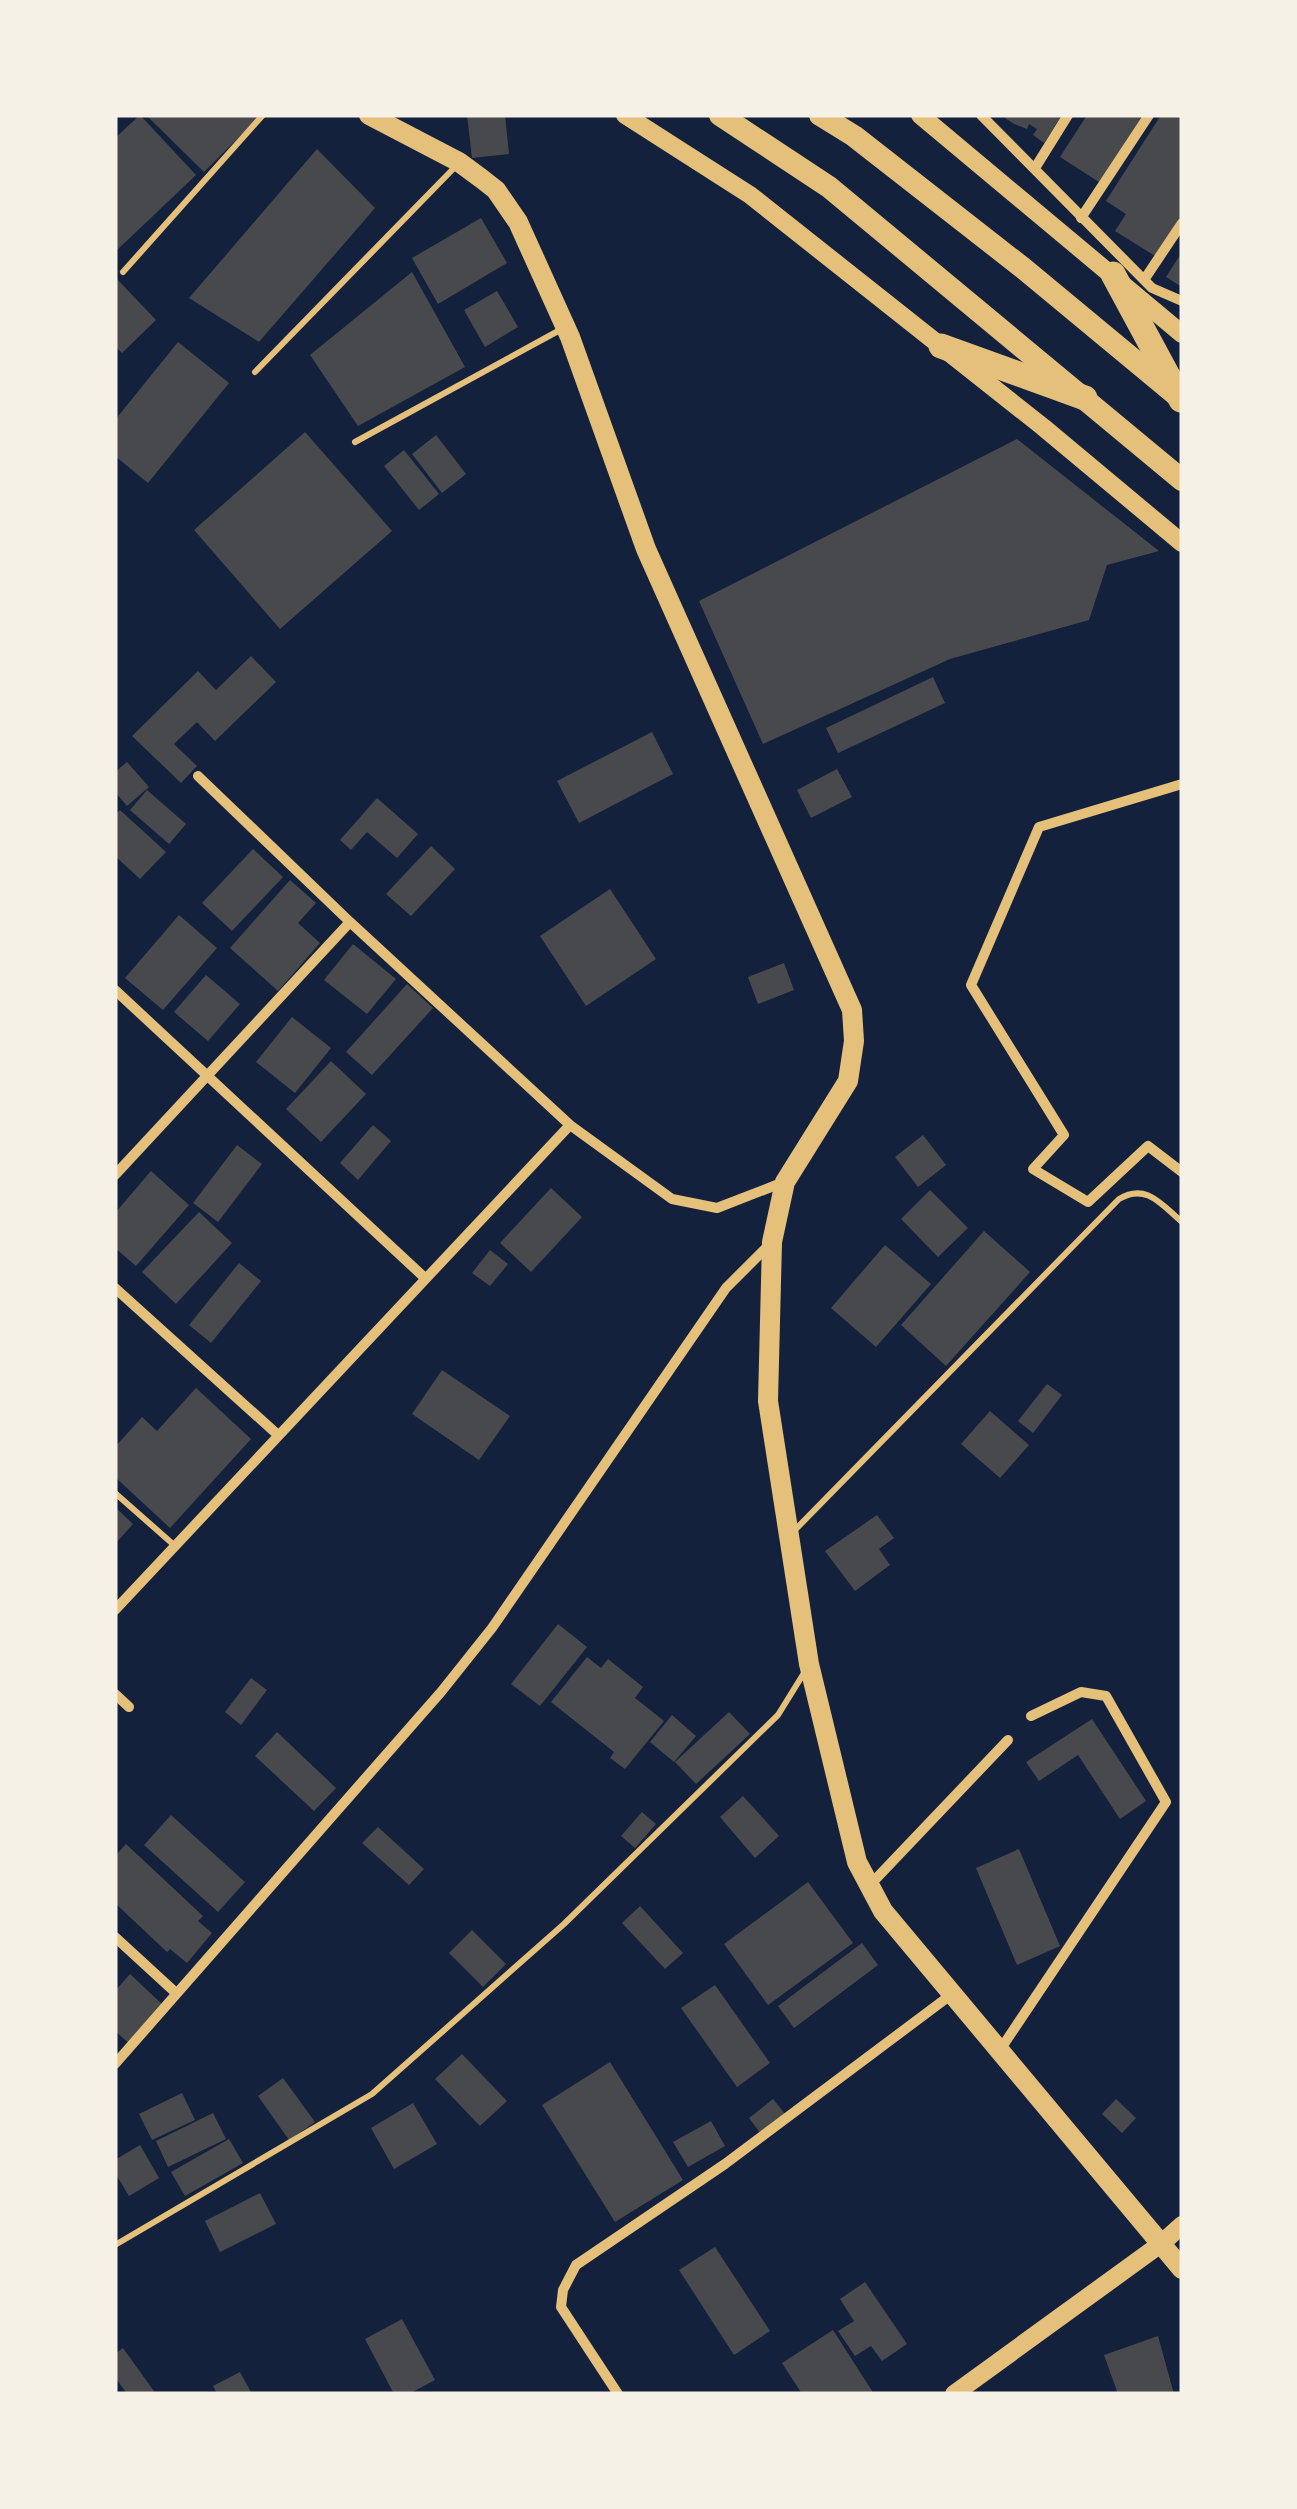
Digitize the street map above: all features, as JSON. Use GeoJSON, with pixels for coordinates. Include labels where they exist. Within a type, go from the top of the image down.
{"type":"FeatureCollection","features":[{"type":"Feature","properties":{"kind":"highway"},"geometry":{"type":"LineString","coordinates":[[720,115],[829,187],[1182,480]]}},
{"type":"Feature","properties":{"kind":"highway"},"geometry":{"type":"LineString","coordinates":[[820,115],[854,136],[1024,268],[1182,400]]}},
{"type":"Feature","properties":{"kind":"highway"},"geometry":{"type":"LineString","coordinates":[[1113,274],[1182,400]]}},
{"type":"Feature","properties":{"kind":"highway"},"geometry":{"type":"LineString","coordinates":[[940,346],[1085,398]]}},
{"type":"Feature","properties":{"kind":"main road"},"geometry":{"type":"LineString","coordinates":[[369,115],[459,162],[496,190],[518,222],[566,327],[646,549],[852,1010],[854,1041],[848,1080],[785,1182],[772,1242],[768,1401],[809,1664],[857,1862],[883,1911],[1182,2269]]}},
{"type":"Feature","properties":{"kind":"street"},"geometry":{"type":"LineString","coordinates":[[625,115],[750,195],[1182,543]]}},
{"type":"Feature","properties":{"kind":"street"},"geometry":{"type":"LineString","coordinates":[[920,115],[1182,334]]}},
{"type":"Feature","properties":{"kind":"street"},"geometry":{"type":"LineString","coordinates":[[981,115],[1152,288],[1182,301]]}},
{"type":"Feature","properties":{"kind":"street"},"geometry":{"type":"LineString","coordinates":[[1034,168],[1068,115]]}},
{"type":"Feature","properties":{"kind":"street"},"geometry":{"type":"LineString","coordinates":[[1081,218],[1149,115]]}},
{"type":"Feature","properties":{"kind":"street"},"geometry":{"type":"LineString","coordinates":[[1144,280],[1182,223]]}},
{"type":"Feature","properties":{"kind":"street"},"geometry":{"type":"LineString","coordinates":[[198,776],[570,1125],[672,1200],[718,1208],[785,1182]]}},
{"type":"Feature","properties":{"kind":"street"},"geometry":{"type":"LineString","coordinates":[[1182,784],[1039,827],[971,985],[1064,1135],[1033,1169],[1088,1202],[1148,1146],[1182,1172]]}},
{"type":"Feature","properties":{"kind":"street"},"geometry":{"type":"LineString","coordinates":[[115,1175],[350,922]]}},
{"type":"Feature","properties":{"kind":"street"},"geometry":{"type":"LineString","coordinates":[[115,990],[425,1278]]}},
{"type":"Feature","properties":{"kind":"street"},"geometry":{"type":"LineString","coordinates":[[115,1610],[570,1125]]}},
{"type":"Feature","properties":{"kind":"street"},"geometry":{"type":"LineString","coordinates":[[115,2064],[492,1628],[663,1383],[694,1332],[726,1288],[772,1242]]}},
{"type":"Feature","properties":{"kind":"street"},"geometry":{"type":"LineString","coordinates":[[115,1288],[278,1435]]}},
{"type":"Feature","properties":{"kind":"street"},"geometry":{"type":"LineString","coordinates":[[1000,2050],[1166,1802],[1106,1696],[1081,1692],[1031,1716]]}},
{"type":"Feature","properties":{"kind":"street"},"geometry":{"type":"LineString","coordinates":[[115,1694],[129,1707]]}},
{"type":"Feature","properties":{"kind":"street"},"geometry":{"type":"LineString","coordinates":[[870,1886],[1008,1740]]}},
{"type":"Feature","properties":{"kind":"street"},"geometry":{"type":"LineString","coordinates":[[115,1937],[176,1994]]}},
{"type":"Feature","properties":{"kind":"street"},"geometry":{"type":"LineString","coordinates":[[618,2394],[561,2307],[563,2290],[576,2266],[725,2164],[953,1994]]}},
{"type":"Feature","properties":{"kind":"street"},"geometry":{"type":"LineString","coordinates":[[954,2394],[1182,2225]]}},
{"type":"Feature","properties":{"kind":"lane"},"geometry":{"type":"LineString","coordinates":[[122,272],[263,115]]}},
{"type":"Feature","properties":{"kind":"lane"},"geometry":{"type":"LineString","coordinates":[[255,372],[459,162]]}},
{"type":"Feature","properties":{"kind":"lane"},"geometry":{"type":"LineString","coordinates":[[355,442],[566,327]]}},
{"type":"Feature","properties":{"kind":"lane"},"geometry":{"type":"LineString","coordinates":[[789,1536],[1119,1199],[1132,1192],[1149,1193],[1182,1222]]}},
{"type":"Feature","properties":{"kind":"lane"},"geometry":{"type":"LineString","coordinates":[[115,1494],[174,1546]]}},
{"type":"Feature","properties":{"kind":"lane"},"geometry":{"type":"LineString","coordinates":[[115,2246],[372,2094],[564,1924],[778,1715],[809,1664]]}},
{"type":"Feature","properties":{"kind":"building"},"geometry":{"type":"Polygon","coordinates":[[[140,115],[196,175],[115,252],[115,138],[140,115]]]}},
{"type":"Feature","properties":{"kind":"building"},"geometry":{"type":"Polygon","coordinates":[[[146,115],[261,115],[204,172],[146,115]]]}},
{"type":"Feature","properties":{"kind":"building"},"geometry":{"type":"Polygon","coordinates":[[[467,115],[505,115],[509,154],[472,158],[467,115]]]}},
{"type":"Feature","properties":{"kind":"building"},"geometry":{"type":"Polygon","coordinates":[[[1006,115],[1062,115],[1044,143],[1033,135],[1037,129],[1029,124],[1027,129],[1014,124],[1006,115]]]}},
{"type":"Feature","properties":{"kind":"building"},"geometry":{"type":"Polygon","coordinates":[[[1087,115],[1143,115],[1099,182],[1060,157],[1087,115]]]}},
{"type":"Feature","properties":{"kind":"building"},"geometry":{"type":"Polygon","coordinates":[[[1161,115],[1182,115],[1182,214],[1155,256],[1115,231],[1126,214],[1106,201],[1161,115]]]}},
{"type":"Feature","properties":{"kind":"building"},"geometry":{"type":"Polygon","coordinates":[[[317,149],[375,208],[259,342],[189,298],[317,149]]]}},
{"type":"Feature","properties":{"kind":"building"},"geometry":{"type":"Polygon","coordinates":[[[481,218],[507,263],[438,304],[412,258],[481,218]]]}},
{"type":"Feature","properties":{"kind":"building"},"geometry":{"type":"Polygon","coordinates":[[[1182,252],[1182,287],[1166,277],[1182,252]]]}},
{"type":"Feature","properties":{"kind":"building"},"geometry":{"type":"Polygon","coordinates":[[[412,272],[465,367],[358,426],[310,355],[412,272]]]}},
{"type":"Feature","properties":{"kind":"building"},"geometry":{"type":"Polygon","coordinates":[[[115,277],[156,320],[122,353],[115,346],[115,277]]]}},
{"type":"Feature","properties":{"kind":"building"},"geometry":{"type":"Polygon","coordinates":[[[497,291],[518,327],[485,347],[464,310],[497,291]]]}},
{"type":"Feature","properties":{"kind":"building"},"geometry":{"type":"Polygon","coordinates":[[[178,342],[229,383],[148,483],[115,456],[115,420],[178,342]]]}},
{"type":"Feature","properties":{"kind":"building"},"geometry":{"type":"Polygon","coordinates":[[[305,432],[392,531],[280,629],[194,530],[305,432]]]}},
{"type":"Feature","properties":{"kind":"building"},"geometry":{"type":"Polygon","coordinates":[[[436,435],[466,474],[442,493],[412,454],[436,435]]]}},
{"type":"Feature","properties":{"kind":"building"},"geometry":{"type":"Polygon","coordinates":[[[1017,439],[1159,551],[1107,565],[1089,620],[950,659],[763,744],[699,601],[1017,439]]]}},
{"type":"Feature","properties":{"kind":"building"},"geometry":{"type":"Polygon","coordinates":[[[404,450],[439,494],[419,510],[384,466],[404,450]]]}},
{"type":"Feature","properties":{"kind":"building"},"geometry":{"type":"Polygon","coordinates":[[[251,656],[276,682],[215,741],[197,722],[174,744],[197,766],[181,783],[132,736],[198,671],[216,690],[251,656]]]}},
{"type":"Feature","properties":{"kind":"building"},"geometry":{"type":"Polygon","coordinates":[[[933,677],[945,703],[838,753],[826,728],[933,677]]]}},
{"type":"Feature","properties":{"kind":"building"},"geometry":{"type":"Polygon","coordinates":[[[652,732],[673,774],[579,823],[557,781],[652,732]]]}},
{"type":"Feature","properties":{"kind":"building"},"geometry":{"type":"Polygon","coordinates":[[[127,762],[149,787],[127,806],[115,792],[115,772],[127,762]]]}},
{"type":"Feature","properties":{"kind":"building"},"geometry":{"type":"Polygon","coordinates":[[[837,769],[852,797],[811,818],[797,790],[837,769]]]}},
{"type":"Feature","properties":{"kind":"building"},"geometry":{"type":"Polygon","coordinates":[[[147,790],[186,824],[169,844],[130,810],[147,790]]]}},
{"type":"Feature","properties":{"kind":"building"},"geometry":{"type":"Polygon","coordinates":[[[377,798],[418,834],[397,858],[367,832],[351,850],[340,840],[377,798]]]}},
{"type":"Feature","properties":{"kind":"building"},"geometry":{"type":"Polygon","coordinates":[[[120,810],[166,852],[140,879],[115,856],[115,815],[120,810]]]}},
{"type":"Feature","properties":{"kind":"building"},"geometry":{"type":"Polygon","coordinates":[[[431,846],[455,869],[411,916],[386,894],[431,846]]]}},
{"type":"Feature","properties":{"kind":"building"},"geometry":{"type":"Polygon","coordinates":[[[253,849],[283,877],[232,931],[202,903],[253,849]]]}},
{"type":"Feature","properties":{"kind":"building"},"geometry":{"type":"Polygon","coordinates":[[[290,880],[316,903],[298,923],[320,943],[278,991],[230,948],[290,880]]]}},
{"type":"Feature","properties":{"kind":"building"},"geometry":{"type":"Polygon","coordinates":[[[610,889],[656,959],[586,1006],[540,936],[610,889]]]}},
{"type":"Feature","properties":{"kind":"building"},"geometry":{"type":"Polygon","coordinates":[[[179,915],[217,948],[163,1010],[125,978],[179,915]]]}},
{"type":"Feature","properties":{"kind":"building"},"geometry":{"type":"Polygon","coordinates":[[[353,944],[396,979],[367,1014],[324,980],[353,944]]]}},
{"type":"Feature","properties":{"kind":"building"},"geometry":{"type":"Polygon","coordinates":[[[784,963],[794,990],[758,1004],[748,977],[784,963]]]}},
{"type":"Feature","properties":{"kind":"building"},"geometry":{"type":"Polygon","coordinates":[[[206,975],[240,1004],[208,1041],[174,1012],[206,975]]]}},
{"type":"Feature","properties":{"kind":"building"},"geometry":{"type":"Polygon","coordinates":[[[407,984],[433,1008],[372,1075],[346,1052],[407,984]]]}},
{"type":"Feature","properties":{"kind":"building"},"geometry":{"type":"Polygon","coordinates":[[[292,1017],[331,1048],[295,1093],[256,1062],[292,1017]]]}},
{"type":"Feature","properties":{"kind":"building"},"geometry":{"type":"Polygon","coordinates":[[[331,1061],[366,1094],[321,1142],[286,1109],[331,1061]]]}},
{"type":"Feature","properties":{"kind":"building"},"geometry":{"type":"Polygon","coordinates":[[[373,1125],[391,1141],[358,1180],[340,1163],[373,1125]]]}},
{"type":"Feature","properties":{"kind":"building"},"geometry":{"type":"Polygon","coordinates":[[[923,1135],[946,1165],[918,1187],[895,1157],[923,1135]]]}},
{"type":"Feature","properties":{"kind":"building"},"geometry":{"type":"Polygon","coordinates":[[[237,1145],[262,1164],[218,1222],[193,1203],[237,1145]]]}},
{"type":"Feature","properties":{"kind":"building"},"geometry":{"type":"Polygon","coordinates":[[[151,1171],[189,1205],[136,1266],[115,1248],[115,1213],[151,1171]]]}},
{"type":"Feature","properties":{"kind":"building"},"geometry":{"type":"Polygon","coordinates":[[[551,1188],[582,1217],[531,1272],[500,1243],[551,1188]]]}},
{"type":"Feature","properties":{"kind":"building"},"geometry":{"type":"Polygon","coordinates":[[[930,1190],[968,1228],[938,1257],[901,1219],[930,1190]]]}},
{"type":"Feature","properties":{"kind":"building"},"geometry":{"type":"Polygon","coordinates":[[[199,1212],[232,1243],[176,1304],[142,1272],[199,1212]]]}},
{"type":"Feature","properties":{"kind":"building"},"geometry":{"type":"Polygon","coordinates":[[[984,1231],[1030,1272],[946,1366],[901,1325],[984,1231]]]}},
{"type":"Feature","properties":{"kind":"building"},"geometry":{"type":"Polygon","coordinates":[[[885,1245],[931,1284],[876,1347],[831,1308],[885,1245]]]}},
{"type":"Feature","properties":{"kind":"building"},"geometry":{"type":"Polygon","coordinates":[[[490,1250],[508,1264],[490,1286],[472,1273],[490,1250]]]}},
{"type":"Feature","properties":{"kind":"building"},"geometry":{"type":"Polygon","coordinates":[[[239,1263],[261,1281],[211,1343],[189,1325],[239,1263]]]}},
{"type":"Feature","properties":{"kind":"building"},"geometry":{"type":"Polygon","coordinates":[[[442,1370],[510,1416],[479,1460],[412,1414],[442,1370]]]}},
{"type":"Feature","properties":{"kind":"building"},"geometry":{"type":"Polygon","coordinates":[[[1047,1384],[1062,1395],[1033,1433],[1018,1421],[1047,1384]]]}},
{"type":"Feature","properties":{"kind":"building"},"geometry":{"type":"Polygon","coordinates":[[[196,1388],[251,1439],[170,1528],[115,1477],[115,1447],[142,1417],[157,1431],[196,1388]]]}},
{"type":"Feature","properties":{"kind":"building"},"geometry":{"type":"Polygon","coordinates":[[[990,1411],[1029,1445],[1000,1478],[961,1444],[990,1411]]]}},
{"type":"Feature","properties":{"kind":"building"},"geometry":{"type":"Polygon","coordinates":[[[115,1507],[133,1524],[115,1544],[115,1507]]]}},
{"type":"Feature","properties":{"kind":"building"},"geometry":{"type":"Polygon","coordinates":[[[877,1515],[894,1538],[879,1549],[890,1565],[855,1591],[825,1551],[877,1515]]]}},
{"type":"Feature","properties":{"kind":"building"},"geometry":{"type":"Polygon","coordinates":[[[558,1624],[587,1647],[540,1706],[511,1684],[558,1624]]]}},
{"type":"Feature","properties":{"kind":"building"},"geometry":{"type":"Polygon","coordinates":[[[587,1657],[601,1668],[608,1659],[643,1687],[635,1698],[664,1721],[625,1769],[610,1758],[614,1752],[551,1702],[587,1657]]]}},
{"type":"Feature","properties":{"kind":"building"},"geometry":{"type":"Polygon","coordinates":[[[251,1678],[267,1690],[241,1725],[225,1712],[251,1678]]]}},
{"type":"Feature","properties":{"kind":"building"},"geometry":{"type":"Polygon","coordinates":[[[729,1712],[750,1734],[696,1784],[675,1762],[729,1712]]]}},
{"type":"Feature","properties":{"kind":"building"},"geometry":{"type":"Polygon","coordinates":[[[672,1715],[696,1736],[674,1762],[650,1742],[672,1715]]]}},
{"type":"Feature","properties":{"kind":"building"},"geometry":{"type":"Polygon","coordinates":[[[1092,1719],[1146,1801],[1120,1819],[1078,1755],[1039,1781],[1026,1762],[1092,1719]]]}},
{"type":"Feature","properties":{"kind":"building"},"geometry":{"type":"Polygon","coordinates":[[[277,1732],[336,1788],[314,1811],[255,1756],[277,1732]]]}},
{"type":"Feature","properties":{"kind":"building"},"geometry":{"type":"Polygon","coordinates":[[[743,1796],[779,1836],[755,1858],[720,1817],[743,1796]]]}},
{"type":"Feature","properties":{"kind":"building"},"geometry":{"type":"Polygon","coordinates":[[[642,1812],[656,1824],[635,1848],[621,1836],[642,1812]]]}},
{"type":"Feature","properties":{"kind":"building"},"geometry":{"type":"Polygon","coordinates":[[[171,1815],[245,1882],[218,1912],[144,1845],[171,1815]]]}},
{"type":"Feature","properties":{"kind":"building"},"geometry":{"type":"Polygon","coordinates":[[[378,1827],[424,1869],[409,1885],[362,1843],[378,1827]]]}},
{"type":"Feature","properties":{"kind":"building"},"geometry":{"type":"Polygon","coordinates":[[[126,1844],[203,1916],[198,1921],[212,1933],[187,1963],[170,1949],[167,1952],[115,1903],[115,1856],[126,1844]]]}},
{"type":"Feature","properties":{"kind":"building"},"geometry":{"type":"Polygon","coordinates":[[[1019,1849],[1060,1946],[1017,1965],[976,1868],[1019,1849]]]}},
{"type":"Feature","properties":{"kind":"building"},"geometry":{"type":"Polygon","coordinates":[[[808,1882],[853,1943],[768,2005],[724,1944],[808,1882]]]}},
{"type":"Feature","properties":{"kind":"building"},"geometry":{"type":"Polygon","coordinates":[[[640,1906],[683,1953],[665,1969],[622,1923],[640,1906]]]}},
{"type":"Feature","properties":{"kind":"building"},"geometry":{"type":"Polygon","coordinates":[[[472,1930],[506,1964],[483,1987],[449,1953],[472,1930]]]}},
{"type":"Feature","properties":{"kind":"building"},"geometry":{"type":"Polygon","coordinates":[[[862,1943],[878,1965],[794,2028],[778,2006],[862,1943]]]}},
{"type":"Feature","properties":{"kind":"building"},"geometry":{"type":"Polygon","coordinates":[[[130,1974],[164,2006],[130,2044],[115,2031],[115,1991],[130,1974]]]}},
{"type":"Feature","properties":{"kind":"building"},"geometry":{"type":"Polygon","coordinates":[[[715,1985],[770,2063],[737,2087],[681,2008],[715,1985]]]}},
{"type":"Feature","properties":{"kind":"building"},"geometry":{"type":"Polygon","coordinates":[[[462,2054],[507,2101],[480,2126],[435,2079],[462,2054]]]}},
{"type":"Feature","properties":{"kind":"building"},"geometry":{"type":"Polygon","coordinates":[[[610,2062],[683,2180],[615,2222],[542,2105],[610,2062]]]}},
{"type":"Feature","properties":{"kind":"building"},"geometry":{"type":"Polygon","coordinates":[[[283,2078],[315,2122],[289,2140],[258,2096],[283,2078]]]}},
{"type":"Feature","properties":{"kind":"building"},"geometry":{"type":"Polygon","coordinates":[[[182,2093],[195,2120],[152,2140],[139,2114],[182,2093]]]}},
{"type":"Feature","properties":{"kind":"building"},"geometry":{"type":"Polygon","coordinates":[[[773,2099],[785,2114],[761,2134],[749,2118],[773,2099]]]}},
{"type":"Feature","properties":{"kind":"building"},"geometry":{"type":"Polygon","coordinates":[[[1116,2099],[1136,2118],[1122,2133],[1102,2114],[1116,2099]]]}},
{"type":"Feature","properties":{"kind":"building"},"geometry":{"type":"Polygon","coordinates":[[[413,2103],[437,2144],[394,2169],[371,2128],[413,2103]]]}},
{"type":"Feature","properties":{"kind":"building"},"geometry":{"type":"Polygon","coordinates":[[[213,2113],[226,2139],[168,2167],[156,2141],[213,2113]]]}},
{"type":"Feature","properties":{"kind":"building"},"geometry":{"type":"Polygon","coordinates":[[[711,2121],[725,2146],[688,2167],[673,2142],[711,2121]]]}},
{"type":"Feature","properties":{"kind":"building"},"geometry":{"type":"Polygon","coordinates":[[[229,2139],[243,2163],[185,2196],[171,2172],[229,2139]]]}},
{"type":"Feature","properties":{"kind":"building"},"geometry":{"type":"Polygon","coordinates":[[[140,2145],[159,2178],[129,2196],[115,2173],[115,2160],[140,2145]]]}},
{"type":"Feature","properties":{"kind":"building"},"geometry":{"type":"Polygon","coordinates":[[[260,2193],[276,2224],[220,2252],[205,2221],[260,2193]]]}},
{"type":"Feature","properties":{"kind":"building"},"geometry":{"type":"Polygon","coordinates":[[[715,2247],[770,2331],[734,2355],[679,2270],[715,2247]]]}},
{"type":"Feature","properties":{"kind":"building"},"geometry":{"type":"Polygon","coordinates":[[[865,2282],[907,2344],[882,2361],[871,2346],[855,2356],[838,2331],[854,2321],[840,2299],[865,2282]]]}},
{"type":"Feature","properties":{"kind":"building"},"geometry":{"type":"Polygon","coordinates":[[[402,2319],[435,2380],[409,2394],[394,2394],[365,2339],[402,2319]]]}},
{"type":"Feature","properties":{"kind":"building"},"geometry":{"type":"Polygon","coordinates":[[[833,2330],[874,2394],[802,2394],[782,2363],[833,2330]]]}},
{"type":"Feature","properties":{"kind":"building"},"geometry":{"type":"Polygon","coordinates":[[[1158,2336],[1174,2394],[1118,2394],[1104,2355],[1158,2336]]]}},
{"type":"Feature","properties":{"kind":"building"},"geometry":{"type":"Polygon","coordinates":[[[123,2348],[156,2394],[127,2394],[115,2377],[115,2354],[123,2348]]]}},
{"type":"Feature","properties":{"kind":"building"},"geometry":{"type":"Polygon","coordinates":[[[240,2372],[252,2394],[217,2394],[213,2386],[240,2372]]]}}]}
